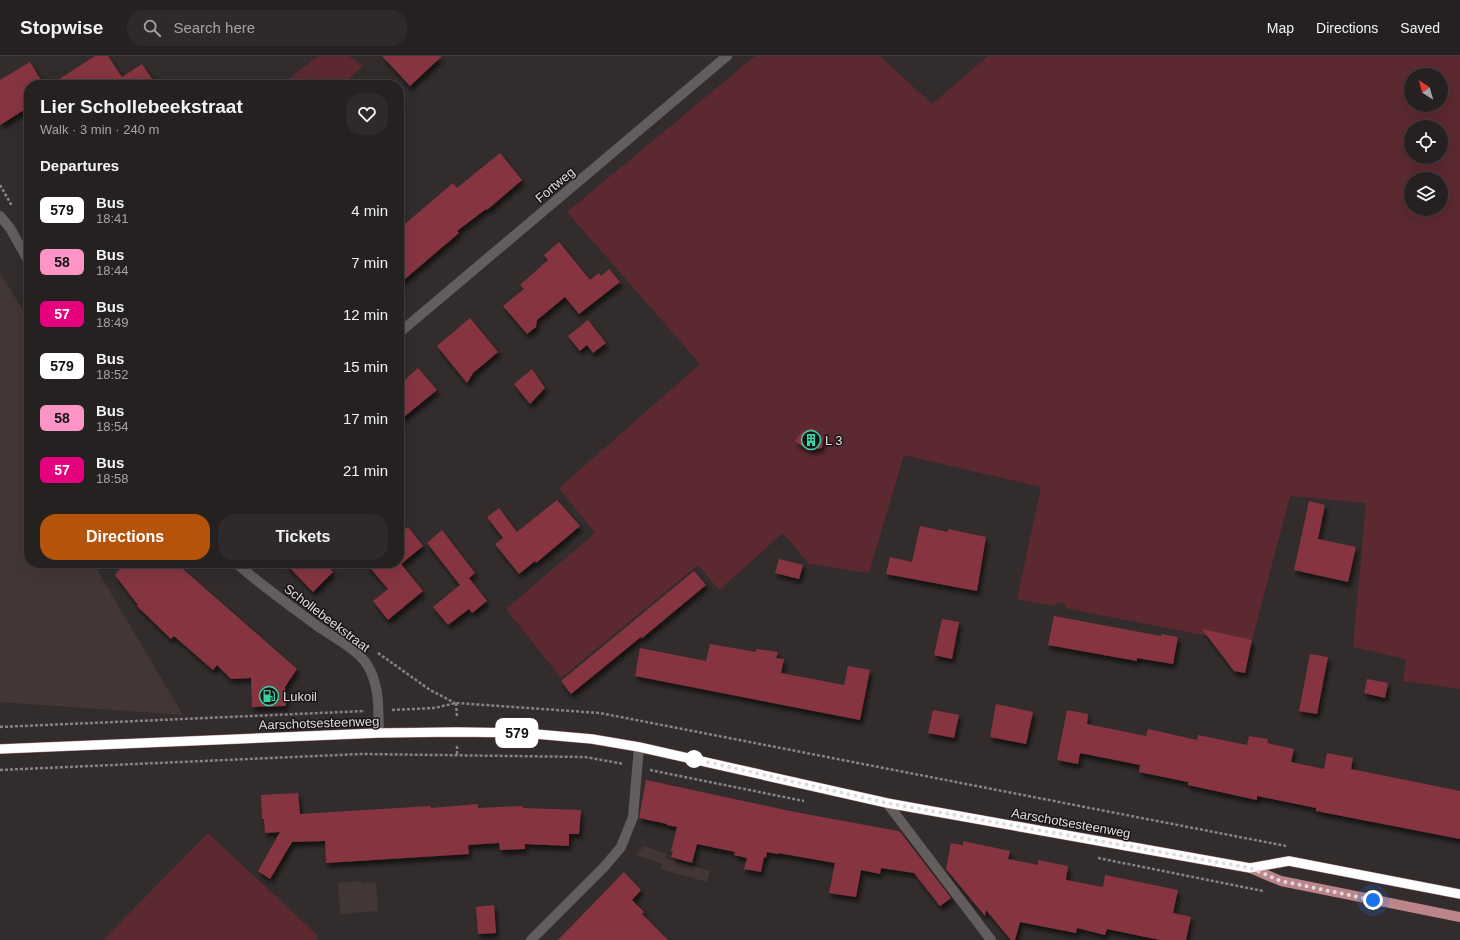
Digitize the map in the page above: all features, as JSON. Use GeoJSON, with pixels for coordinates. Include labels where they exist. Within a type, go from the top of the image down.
{"type":"FeatureCollection","features":[{"type":"Feature","properties":{"kind":"main road","name":"Aarschotsesteenweg"},"geometry":{"type":"LineString","coordinates":[[0,749],[379,733],[524,733],[592,739],[639,747],[887,803],[1250,868],[1281,881],[1460,917]]}},
{"type":"Feature","properties":{"kind":"main road","name":"Aarschotsesteenweg"},"geometry":{"type":"LineString","coordinates":[[1250,868],[1289,861],[1460,894]]}},
{"type":"Feature","properties":{"kind":"street","name":"Fortweg"},"geometry":{"type":"LineString","coordinates":[[404,329],[727,56]]}},
{"type":"Feature","properties":{"kind":"street"},"geometry":{"type":"LineString","coordinates":[[0,216],[10,228],[24,253]]}},
{"type":"Feature","properties":{"kind":"street","name":"Schollebeekstraat"},"geometry":{"type":"LineString","coordinates":[[242,568],[279,598],[359,655],[370,668],[375,682],[378,699],[379,733]]}},
{"type":"Feature","properties":{"kind":"street"},"geometry":{"type":"LineString","coordinates":[[531,940],[622,847],[633,817],[639,747]]}},
{"type":"Feature","properties":{"kind":"street"},"geometry":{"type":"LineString","coordinates":[[887,803],[991,940]]}},
{"type":"Feature","properties":{"kind":"path"},"geometry":{"type":"LineString","coordinates":[[0,727],[434,708],[456,703],[600,713],[1288,846]]}},
{"type":"Feature","properties":{"kind":"path"},"geometry":{"type":"LineString","coordinates":[[0,770],[361,754],[584,757],[808,802]]}},
{"type":"Feature","properties":{"kind":"path"},"geometry":{"type":"LineString","coordinates":[[1098,858],[1267,892]]}},
{"type":"Feature","properties":{"kind":"shaded area"},"geometry":{"type":"Polygon","coordinates":[[[318,56],[349,56],[363,66],[348,80],[287,80],[318,56]]]}},
{"type":"Feature","properties":{"kind":"shaded area"},"geometry":{"type":"Polygon","coordinates":[[[755,56],[880,56],[932,104],[988,56],[1460,56],[1460,689],[1403,681],[1406,659],[1353,647],[1366,503],[1290,496],[1252,640],[1234,636],[1233,641],[1065,608],[1066,604],[1057,602],[1055,606],[1017,599],[1041,487],[904,455],[869,573],[809,564],[783,533],[719,590],[698,565],[561,678],[506,609],[595,533],[559,488],[700,364],[567,212],[755,56]]]}},
{"type":"Feature","properties":{"kind":"shaded area"},"geometry":{"type":"Polygon","coordinates":[[[0,273],[24,312],[24,568],[96,568],[183,715],[0,702],[0,273]]]}},
{"type":"Feature","properties":{"kind":"shaded area"},"geometry":{"type":"Polygon","coordinates":[[[208,833],[318,936],[315,940],[103,940],[208,833]]]}},
{"type":"Feature","properties":{"kind":"shaded area"},"geometry":{"type":"Polygon","coordinates":[[[644,846],[667,854],[665,858],[710,871],[707,882],[661,869],[662,864],[636,855],[644,846]]]}},
{"type":"Feature","properties":{"kind":"shaded area"},"geometry":{"type":"Polygon","coordinates":[[[361,881],[362,883],[376,882],[378,911],[340,914],[338,883],[361,881]]]}},
{"type":"Feature","properties":{"kind":"building"},"geometry":{"type":"Polygon","coordinates":[[[95,56],[108,56],[122,77],[142,64],[153,80],[58,80],[95,56]]]}},
{"type":"Feature","properties":{"kind":"building"},"geometry":{"type":"Polygon","coordinates":[[[382,56],[442,56],[410,86],[382,56]]]}},
{"type":"Feature","properties":{"kind":"building"},"geometry":{"type":"Polygon","coordinates":[[[30,62],[41,80],[24,80],[24,110],[0,125],[0,80],[30,62]]]}},
{"type":"Feature","properties":{"kind":"building"},"geometry":{"type":"Polygon","coordinates":[[[500,153],[522,180],[487,210],[486,209],[457,231],[459,233],[404,280],[404,225],[453,183],[457,188],[500,153]]]}},
{"type":"Feature","properties":{"kind":"building"},"geometry":{"type":"Polygon","coordinates":[[[559,242],[590,280],[599,273],[601,276],[609,269],[620,282],[579,314],[565,297],[537,320],[536,327],[527,334],[503,306],[524,289],[520,285],[548,260],[544,255],[559,242]]]}},
{"type":"Feature","properties":{"kind":"building"},"geometry":{"type":"Polygon","coordinates":[[[470,318],[498,352],[473,373],[467,383],[437,346],[470,318]]]}},
{"type":"Feature","properties":{"kind":"building"},"geometry":{"type":"Polygon","coordinates":[[[588,320],[606,343],[593,353],[587,345],[580,351],[568,336],[588,320]]]}},
{"type":"Feature","properties":{"kind":"building"},"geometry":{"type":"Polygon","coordinates":[[[418,368],[437,390],[404,417],[404,381],[418,368]]]}},
{"type":"Feature","properties":{"kind":"building"},"geometry":{"type":"Polygon","coordinates":[[[532,369],[545,388],[530,404],[514,384],[532,369]]]}},
{"type":"Feature","properties":{"kind":"building","name":"L 3"},"geometry":{"type":"Polygon","coordinates":[[[812,428],[823,437],[822,448],[808,450],[795,441],[802,432],[812,428]]]}},
{"type":"Feature","properties":{"kind":"building"},"geometry":{"type":"Polygon","coordinates":[[[557,500],[580,526],[536,563],[535,561],[519,574],[495,544],[503,538],[487,517],[499,508],[517,532],[557,500]]]}},
{"type":"Feature","properties":{"kind":"building"},"geometry":{"type":"Polygon","coordinates":[[[1309,501],[1325,505],[1318,539],[1356,547],[1348,582],[1294,570],[1309,501]]]}},
{"type":"Feature","properties":{"kind":"building"},"geometry":{"type":"Polygon","coordinates":[[[920,526],[948,532],[948,529],[986,537],[977,591],[886,574],[890,557],[912,562],[920,526]]]}},
{"type":"Feature","properties":{"kind":"building"},"geometry":{"type":"Polygon","coordinates":[[[408,527],[423,546],[404,562],[404,530],[408,527]]]}},
{"type":"Feature","properties":{"kind":"building"},"geometry":{"type":"Polygon","coordinates":[[[442,530],[475,573],[469,578],[487,601],[472,613],[469,609],[448,625],[433,607],[460,585],[427,543],[442,530]]]}},
{"type":"Feature","properties":{"kind":"building"},"geometry":{"type":"Polygon","coordinates":[[[779,559],[803,565],[799,579],[775,573],[779,559]]]}},
{"type":"Feature","properties":{"kind":"building"},"geometry":{"type":"Polygon","coordinates":[[[121,568],[182,568],[297,669],[285,687],[286,706],[252,707],[251,678],[231,679],[217,665],[213,670],[174,636],[171,639],[137,606],[138,605],[115,575],[121,568]]]}},
{"type":"Feature","properties":{"kind":"building"},"geometry":{"type":"Polygon","coordinates":[[[290,568],[329,568],[333,572],[313,592],[290,568]]]}},
{"type":"Feature","properties":{"kind":"building"},"geometry":{"type":"Polygon","coordinates":[[[370,568],[404,568],[423,591],[388,620],[373,601],[388,589],[370,568]]]}},
{"type":"Feature","properties":{"kind":"building"},"geometry":{"type":"Polygon","coordinates":[[[694,571],[706,585],[571,694],[561,681],[694,571]]]}},
{"type":"Feature","properties":{"kind":"building"},"geometry":{"type":"Polygon","coordinates":[[[1054,616],[1161,636],[1161,634],[1178,637],[1173,664],[1137,658],[1137,661],[1048,645],[1054,616]]]}},
{"type":"Feature","properties":{"kind":"building"},"geometry":{"type":"Polygon","coordinates":[[[942,619],[959,622],[952,659],[934,655],[942,619]]]}},
{"type":"Feature","properties":{"kind":"building"},"geometry":{"type":"Polygon","coordinates":[[[1202,629],[1252,640],[1245,673],[1234,671],[1202,629]]]}},
{"type":"Feature","properties":{"kind":"building"},"geometry":{"type":"Polygon","coordinates":[[[710,644],[756,652],[756,649],[778,652],[776,658],[784,659],[781,673],[844,685],[848,666],[870,670],[860,720],[635,676],[640,648],[706,661],[710,644]]]}},
{"type":"Feature","properties":{"kind":"building"},"geometry":{"type":"Polygon","coordinates":[[[1310,654],[1328,657],[1317,714],[1299,711],[1310,654]]]}},
{"type":"Feature","properties":{"kind":"building"},"geometry":{"type":"Polygon","coordinates":[[[1367,679],[1388,683],[1385,698],[1364,693],[1367,679]]]}},
{"type":"Feature","properties":{"kind":"building"},"geometry":{"type":"Polygon","coordinates":[[[996,704],[1033,712],[1026,744],[990,737],[996,704]]]}},
{"type":"Feature","properties":{"kind":"building"},"geometry":{"type":"Polygon","coordinates":[[[933,710],[959,715],[954,738],[928,733],[933,710]]]}},
{"type":"Feature","properties":{"kind":"building"},"geometry":{"type":"Polygon","coordinates":[[[1067,710],[1088,714],[1087,724],[1146,736],[1148,729],[1197,740],[1198,735],[1247,745],[1249,736],[1268,739],[1267,743],[1294,749],[1291,762],[1324,769],[1327,753],[1353,758],[1351,769],[1460,791],[1460,839],[1316,811],[1316,808],[1257,796],[1257,800],[1188,785],[1188,782],[1139,772],[1140,765],[1080,753],[1078,764],[1057,760],[1067,710]]]}},
{"type":"Feature","properties":{"kind":"building"},"geometry":{"type":"Polygon","coordinates":[[[646,780],[795,812],[898,831],[951,898],[940,906],[914,873],[881,868],[880,874],[861,870],[856,897],[829,893],[835,863],[767,852],[766,858],[764,857],[761,872],[744,869],[747,858],[734,855],[735,852],[697,844],[692,863],[671,857],[677,827],[639,818],[646,780]]]}},
{"type":"Feature","properties":{"kind":"building"},"geometry":{"type":"Polygon","coordinates":[[[298,793],[300,814],[431,806],[431,808],[478,804],[478,808],[523,806],[523,808],[581,810],[579,834],[569,834],[569,846],[525,844],[525,849],[500,850],[499,843],[468,845],[469,854],[326,863],[325,841],[292,842],[270,879],[258,871],[280,832],[265,833],[264,819],[262,819],[261,795],[298,793]]]}},
{"type":"Feature","properties":{"kind":"building"},"geometry":{"type":"Polygon","coordinates":[[[963,841],[1010,851],[1008,859],[1038,865],[1038,860],[1068,866],[1066,880],[1103,887],[1105,875],[1178,890],[1173,913],[1191,917],[1186,940],[1160,940],[1107,929],[1105,935],[1077,928],[1076,933],[1020,922],[1015,940],[1011,940],[986,910],[985,916],[946,869],[951,843],[963,845],[963,841]]]}},
{"type":"Feature","properties":{"kind":"building"},"geometry":{"type":"Polygon","coordinates":[[[624,872],[641,890],[632,900],[644,912],[642,914],[668,940],[558,940],[624,872]]]}},
{"type":"Feature","properties":{"kind":"building"},"geometry":{"type":"Polygon","coordinates":[[[494,905],[496,933],[478,934],[476,907],[494,905]]]}},
{"type":"Feature","properties":{"kind":"bus line","name":"579"},"geometry":{"type":"LineString","coordinates":[[0,749],[379,733],[524,733],[592,739],[639,747],[902,806],[1250,868],[1289,861],[1460,894]]}},
{"type":"Feature","properties":{"kind":"place","name":"L 3"},"geometry":{"type":"Point","coordinates":[811,440]}},
{"type":"Feature","properties":{"kind":"place","name":"Lukoil"},"geometry":{"type":"Point","coordinates":[269,696]}},
{"type":"Feature","properties":{"kind":"route"},"geometry":{"type":"LineString","coordinates":[[694,759],[887,803],[1250,868],[1281,881],[1373,900]]}}]}
